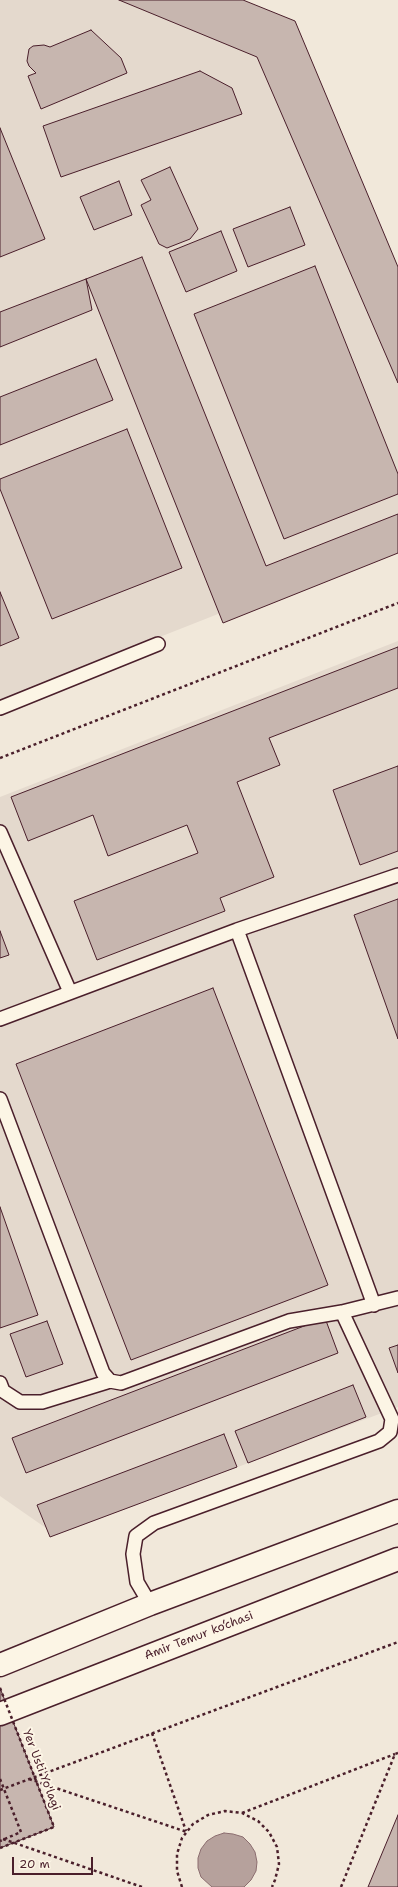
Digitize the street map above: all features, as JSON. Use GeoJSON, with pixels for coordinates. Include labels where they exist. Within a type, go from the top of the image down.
{"type":"FeatureCollection","features":[{"type":"Feature","properties":{"kind":"main road"},"geometry":{"type":"LineString","coordinates":[[0,1666],[150,1604],[398,1511]]}},
{"type":"Feature","properties":{"kind":"main road","name":"Amir Temur ko‘chasi"},"geometry":{"type":"LineString","coordinates":[[0,1714],[398,1559]]}},
{"type":"Feature","properties":{"kind":"lane"},"geometry":{"type":"LineString","coordinates":[[0,708],[158,644]]}},
{"type":"Feature","properties":{"kind":"lane"},"geometry":{"type":"LineString","coordinates":[[0,832],[70,992]]}},
{"type":"Feature","properties":{"kind":"lane"},"geometry":{"type":"LineString","coordinates":[[0,1019],[238,930],[398,875]]}},
{"type":"Feature","properties":{"kind":"lane"},"geometry":{"type":"LineString","coordinates":[[238,930],[374,1305]]}},
{"type":"Feature","properties":{"kind":"lane"},"geometry":{"type":"LineString","coordinates":[[0,1099],[103,1373],[110,1381]]}},
{"type":"Feature","properties":{"kind":"lane"},"geometry":{"type":"LineString","coordinates":[[0,1383],[3,1391],[20,1402],[42,1402],[110,1381],[121,1383],[289,1321],[342,1312],[398,1298]]}},
{"type":"Feature","properties":{"kind":"lane"},"geometry":{"type":"LineString","coordinates":[[150,1604],[137,1582],[133,1554],[136,1536],[154,1522],[379,1442],[390,1432],[392,1419],[342,1312]]}},
{"type":"Feature","properties":{"kind":"path"},"geometry":{"type":"LineString","coordinates":[[0,758],[398,604]]}},
{"type":"Feature","properties":{"kind":"path"},"geometry":{"type":"LineString","coordinates":[[0,1790],[398,1642]]}},
{"type":"Feature","properties":{"kind":"path","name":"Yer Usti Yo'lagi"},"geometry":{"type":"LineString","coordinates":[[0,1688],[54,1828],[0,1848]]}},
{"type":"Feature","properties":{"kind":"path"},"geometry":{"type":"LineString","coordinates":[[152,1733],[187,1832]]}},
{"type":"Feature","properties":{"kind":"path"},"geometry":{"type":"LineString","coordinates":[[242,1813],[396,1754]]}},
{"type":"Feature","properties":{"kind":"path"},"geometry":{"type":"LineString","coordinates":[[341,1887],[396,1754]]}},
{"type":"Feature","properties":{"kind":"path"},"geometry":{"type":"LineString","coordinates":[[0,1779],[21,1832],[2,1840]]}},
{"type":"Feature","properties":{"kind":"path"},"geometry":{"type":"LineString","coordinates":[[28,1779],[187,1832]]}},
{"type":"Feature","properties":{"kind":"path"},"geometry":{"type":"LineString","coordinates":[[182,1887],[177,1871],[177,1854],[182,1838],[193,1824],[208,1815],[225,1811],[242,1813],[258,1821],[269,1832],[276,1847],[279,1864],[276,1880],[272,1887]]}},
{"type":"Feature","properties":{"kind":"path"},"geometry":{"type":"LineString","coordinates":[[2,1840],[142,1887]]}},
{"type":"Feature","properties":{"kind":"shaded area"},"geometry":{"type":"Polygon","coordinates":[[[0,0],[243,0],[398,297],[398,543],[0,700],[0,0]]]}},
{"type":"Feature","properties":{"kind":"shaded area"},"geometry":{"type":"Polygon","coordinates":[[[398,641],[398,1407],[56,1535],[0,1496],[0,797],[398,641]]]}},
{"type":"Feature","properties":{"kind":"shaded area"},"geometry":{"type":"Polygon","coordinates":[[[224,1833],[243,1837],[255,1852],[257,1862],[256,1871],[251,1880],[244,1887],[212,1887],[201,1877],[198,1868],[198,1858],[201,1849],[207,1841],[224,1833]]]}},
{"type":"Feature","properties":{"kind":"building"},"geometry":{"type":"Polygon","coordinates":[[[119,0],[243,0],[295,21],[398,267],[398,383],[257,57],[119,0]]]}},
{"type":"Feature","properties":{"kind":"building"},"geometry":{"type":"Polygon","coordinates":[[[91,30],[121,58],[127,73],[41,109],[28,76],[36,73],[29,66],[27,61],[29,49],[33,46],[44,45],[50,47],[91,30]]]}},
{"type":"Feature","properties":{"kind":"building"},"geometry":{"type":"Polygon","coordinates":[[[200,71],[232,88],[242,114],[61,177],[43,126],[200,71]]]}},
{"type":"Feature","properties":{"kind":"building"},"geometry":{"type":"Polygon","coordinates":[[[0,128],[45,239],[0,257],[0,128]]]}},
{"type":"Feature","properties":{"kind":"building"},"geometry":{"type":"Polygon","coordinates":[[[170,167],[198,229],[190,239],[167,248],[159,244],[141,205],[151,200],[141,180],[170,167]]]}},
{"type":"Feature","properties":{"kind":"building"},"geometry":{"type":"Polygon","coordinates":[[[119,181],[132,215],[94,230],[80,197],[119,181]]]}},
{"type":"Feature","properties":{"kind":"building"},"geometry":{"type":"Polygon","coordinates":[[[290,207],[305,245],[248,267],[233,229],[290,207]]]}},
{"type":"Feature","properties":{"kind":"building"},"geometry":{"type":"Polygon","coordinates":[[[221,231],[237,271],[186,292],[169,252],[221,231]]]}},
{"type":"Feature","properties":{"kind":"building"},"geometry":{"type":"Polygon","coordinates":[[[142,257],[266,566],[398,514],[398,553],[223,623],[86,279],[142,257]]]}},
{"type":"Feature","properties":{"kind":"building"},"geometry":{"type":"Polygon","coordinates":[[[315,266],[398,474],[398,494],[284,539],[194,314],[315,266]]]}},
{"type":"Feature","properties":{"kind":"building"},"geometry":{"type":"Polygon","coordinates":[[[86,279],[92,310],[0,347],[0,312],[86,279]]]}},
{"type":"Feature","properties":{"kind":"building"},"geometry":{"type":"Polygon","coordinates":[[[96,359],[113,400],[0,445],[0,397],[96,359]]]}},
{"type":"Feature","properties":{"kind":"building"},"geometry":{"type":"Polygon","coordinates":[[[127,429],[182,568],[52,619],[0,489],[0,479],[127,429]]]}},
{"type":"Feature","properties":{"kind":"building"},"geometry":{"type":"Polygon","coordinates":[[[0,592],[19,638],[0,646],[0,592]]]}},
{"type":"Feature","properties":{"kind":"building"},"geometry":{"type":"Polygon","coordinates":[[[398,647],[398,688],[269,738],[280,765],[237,782],[274,877],[220,898],[225,911],[97,960],[74,901],[198,853],[187,825],[108,856],[93,815],[28,841],[11,797],[398,647]]]}},
{"type":"Feature","properties":{"kind":"building"},"geometry":{"type":"Polygon","coordinates":[[[398,766],[398,851],[360,865],[333,790],[398,766]]]}},
{"type":"Feature","properties":{"kind":"building"},"geometry":{"type":"Polygon","coordinates":[[[398,899],[398,1039],[354,915],[398,899]]]}},
{"type":"Feature","properties":{"kind":"building"},"geometry":{"type":"Polygon","coordinates":[[[0,931],[9,955],[0,958],[0,931]]]}},
{"type":"Feature","properties":{"kind":"building"},"geometry":{"type":"Polygon","coordinates":[[[213,988],[328,1285],[131,1360],[16,1064],[213,988]]]}},
{"type":"Feature","properties":{"kind":"building"},"geometry":{"type":"Polygon","coordinates":[[[0,1207],[38,1315],[0,1328],[0,1207]]]}},
{"type":"Feature","properties":{"kind":"building"},"geometry":{"type":"Polygon","coordinates":[[[325,1318],[338,1353],[26,1473],[12,1438],[325,1318]]]}},
{"type":"Feature","properties":{"kind":"building"},"geometry":{"type":"Polygon","coordinates":[[[47,1321],[63,1364],[26,1377],[10,1334],[47,1321]]]}},
{"type":"Feature","properties":{"kind":"building"},"geometry":{"type":"Polygon","coordinates":[[[398,1345],[398,1373],[389,1348],[398,1345]]]}},
{"type":"Feature","properties":{"kind":"building"},"geometry":{"type":"Polygon","coordinates":[[[353,1385],[366,1417],[248,1463],[235,1431],[353,1385]]]}},
{"type":"Feature","properties":{"kind":"building"},"geometry":{"type":"Polygon","coordinates":[[[224,1434],[237,1467],[50,1537],[37,1505],[224,1434]]]}},
{"type":"Feature","properties":{"kind":"building"},"geometry":{"type":"Polygon","coordinates":[[[0,1688],[54,1827],[0,1848],[0,1688]]]}},
{"type":"Feature","properties":{"kind":"building"},"geometry":{"type":"Polygon","coordinates":[[[398,1815],[398,1887],[368,1887],[398,1815]]]}}]}
